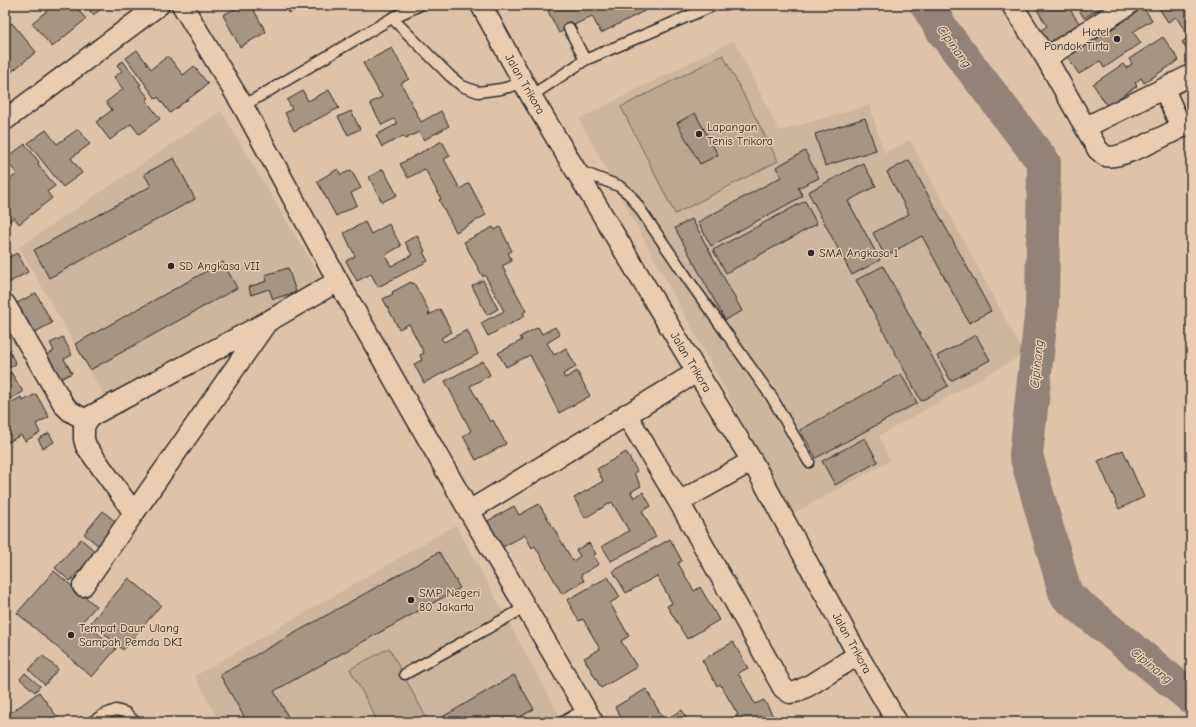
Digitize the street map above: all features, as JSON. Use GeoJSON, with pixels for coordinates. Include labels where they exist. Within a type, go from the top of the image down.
{"type":"FeatureCollection","features":[{"type":"Feature","properties":{"kind":"street"},"geometry":{"type":"LineString","coordinates":[[5,120],[159,5]]}},
{"type":"Feature","properties":{"kind":"street"},"geometry":{"type":"LineString","coordinates":[[182,5],[243,106],[338,281],[468,511],[589,716]]}},
{"type":"Feature","properties":{"kind":"street","name":"Jalan Trikora"},"geometry":{"type":"LineString","coordinates":[[480,5],[527,90],[696,372],[752,461],[858,655],[897,722]]}},
{"type":"Feature","properties":{"kind":"street"},"geometry":{"type":"LineString","coordinates":[[1012,5],[1046,58],[1098,150],[1106,156],[1116,156],[1128,152],[1186,125],[1164,89]]}},
{"type":"Feature","properties":{"kind":"street"},"geometry":{"type":"LineString","coordinates":[[1046,58],[1127,5]]}},
{"type":"Feature","properties":{"kind":"street"},"geometry":{"type":"LineString","coordinates":[[1086,127],[1191,75]]}},
{"type":"Feature","properties":{"kind":"street"},"geometry":{"type":"LineString","coordinates":[[134,513],[86,446],[83,432],[86,421],[91,416],[267,322],[338,281]]}},
{"type":"Feature","properties":{"kind":"street"},"geometry":{"type":"LineString","coordinates":[[5,304],[64,405],[70,411],[86,421]]}},
{"type":"Feature","properties":{"kind":"street"},"geometry":{"type":"LineString","coordinates":[[84,586],[267,322]]}},
{"type":"Feature","properties":{"kind":"street"},"geometry":{"type":"LineString","coordinates":[[468,511],[696,372]]}},
{"type":"Feature","properties":{"kind":"street"},"geometry":{"type":"LineString","coordinates":[[626,414],[679,502],[786,691],[796,692],[803,690],[858,655]]}},
{"type":"Feature","properties":{"kind":"street"},"geometry":{"type":"LineString","coordinates":[[679,502],[752,461]]}},
{"type":"Feature","properties":{"kind":"lane"},"geometry":{"type":"LineString","coordinates":[[243,106],[392,18],[420,5]]}},
{"type":"Feature","properties":{"kind":"lane"},"geometry":{"type":"LineString","coordinates":[[392,18],[450,76],[462,86],[478,92],[527,90],[585,60],[715,5]]}},
{"type":"Feature","properties":{"kind":"lane"},"geometry":{"type":"LineString","coordinates":[[569,28],[585,60]]}},
{"type":"Feature","properties":{"kind":"lane"},"geometry":{"type":"LineString","coordinates":[[575,170],[619,186],[631,196],[770,396],[809,462]]}},
{"type":"Feature","properties":{"kind":"lane"},"geometry":{"type":"LineString","coordinates":[[405,674],[526,607]]}},
{"type":"Feature","properties":{"kind":"lane"},"geometry":{"type":"LineString","coordinates":[[92,722],[116,710],[126,713],[135,722]]}},
{"type":"Feature","properties":{"kind":"lane"},"geometry":{"type":"LineString","coordinates":[[563,722],[589,716]]}},
{"type":"Feature","properties":{"kind":"shaded area","name":"SMA Angkasa 1"},"geometry":{"type":"Polygon","coordinates":[[[734,40],[779,131],[870,105],[884,153],[910,140],[1024,354],[879,436],[890,461],[792,514],[579,119],[734,40]]]}},
{"type":"Feature","properties":{"kind":"shaded area","name":"Lapangan Tenis Trikora"},"geometry":{"type":"Polygon","coordinates":[[[723,55],[778,161],[675,214],[621,107],[723,55]]]}},
{"type":"Feature","properties":{"kind":"shaded area","name":"SD Angkasa VII"},"geometry":{"type":"Polygon","coordinates":[[[221,111],[324,284],[107,400],[19,247],[221,111]]]}},
{"type":"Feature","properties":{"kind":"shaded area","name":"SMP Negeri 80 Jakarta"},"geometry":{"type":"Polygon","coordinates":[[[456,525],[563,722],[219,722],[195,676],[456,525]]]}},
{"type":"Feature","properties":{"kind":"shaded area"},"geometry":{"type":"Polygon","coordinates":[[[389,648],[427,719],[421,722],[378,722],[350,669],[389,648]]]}},
{"type":"Feature","properties":{"kind":"building"},"geometry":{"type":"Polygon","coordinates":[[[54,5],[74,5],[86,19],[52,47],[32,23],[54,5]]]}},
{"type":"Feature","properties":{"kind":"building"},"geometry":{"type":"Polygon","coordinates":[[[86,5],[107,5],[93,15],[86,5]]]}},
{"type":"Feature","properties":{"kind":"building"},"geometry":{"type":"Polygon","coordinates":[[[242,5],[251,5],[266,32],[240,47],[223,15],[242,5]]]}},
{"type":"Feature","properties":{"kind":"building"},"geometry":{"type":"Polygon","coordinates":[[[285,5],[303,5],[289,13],[285,5]]]}},
{"type":"Feature","properties":{"kind":"building"},"geometry":{"type":"Polygon","coordinates":[[[331,5],[345,5],[334,11],[331,5]]]}},
{"type":"Feature","properties":{"kind":"building"},"geometry":{"type":"Polygon","coordinates":[[[558,5],[656,5],[601,33],[592,16],[559,33],[548,11],[558,5]]]}},
{"type":"Feature","properties":{"kind":"building"},"geometry":{"type":"Polygon","coordinates":[[[1034,5],[1067,5],[1081,26],[1057,41],[1056,39],[1048,44],[1040,31],[1047,26],[1034,5]]]}},
{"type":"Feature","properties":{"kind":"building"},"geometry":{"type":"Polygon","coordinates":[[[1076,5],[1105,5],[1084,18],[1076,5]]]}},
{"type":"Feature","properties":{"kind":"building"},"geometry":{"type":"Polygon","coordinates":[[[1139,5],[1142,5],[1152,20],[1133,32],[1141,43],[1104,68],[1100,61],[1079,74],[1066,55],[1093,37],[1095,40],[1118,25],[1115,21],[1139,5]]]}},
{"type":"Feature","properties":{"kind":"building"},"geometry":{"type":"Polygon","coordinates":[[[1157,5],[1191,5],[1191,56],[1182,42],[1189,37],[1176,17],[1168,22],[1157,5]]]}},
{"type":"Feature","properties":{"kind":"building"},"geometry":{"type":"Polygon","coordinates":[[[12,23],[36,52],[5,77],[5,29],[12,23]]]}},
{"type":"Feature","properties":{"kind":"building"},"geometry":{"type":"Polygon","coordinates":[[[1163,37],[1179,60],[1144,83],[1141,78],[1135,83],[1137,86],[1107,106],[1093,84],[1123,64],[1126,68],[1132,64],[1129,59],[1163,37]]]}},
{"type":"Feature","properties":{"kind":"building"},"geometry":{"type":"Polygon","coordinates":[[[392,48],[409,79],[401,83],[421,122],[441,111],[449,126],[424,140],[419,132],[405,139],[403,136],[382,147],[376,135],[397,124],[394,119],[382,125],[370,103],[382,97],[363,63],[392,48]]]}},
{"type":"Feature","properties":{"kind":"building"},"geometry":{"type":"Polygon","coordinates":[[[137,50],[151,69],[168,56],[183,75],[194,66],[208,84],[170,113],[158,97],[156,99],[126,58],[137,50]]]}},
{"type":"Feature","properties":{"kind":"building"},"geometry":{"type":"Polygon","coordinates":[[[123,61],[141,85],[139,86],[149,98],[146,100],[160,119],[139,134],[131,124],[110,140],[96,122],[112,110],[106,102],[123,89],[114,77],[122,71],[117,65],[123,61]]]}},
{"type":"Feature","properties":{"kind":"building"},"geometry":{"type":"Polygon","coordinates":[[[329,90],[339,108],[294,131],[285,113],[292,109],[287,100],[303,91],[308,101],[329,90]]]}},
{"type":"Feature","properties":{"kind":"building"},"geometry":{"type":"Polygon","coordinates":[[[351,111],[360,129],[348,135],[338,117],[351,111]]]}},
{"type":"Feature","properties":{"kind":"building"},"geometry":{"type":"Polygon","coordinates":[[[695,113],[718,155],[700,164],[677,123],[695,113]]]}},
{"type":"Feature","properties":{"kind":"building"},"geometry":{"type":"Polygon","coordinates":[[[865,118],[876,150],[825,166],[815,134],[865,118]]]}},
{"type":"Feature","properties":{"kind":"building"},"geometry":{"type":"Polygon","coordinates":[[[78,129],[90,144],[71,158],[82,173],[63,187],[28,143],[46,130],[57,144],[78,129]]]}},
{"type":"Feature","properties":{"kind":"building"},"geometry":{"type":"Polygon","coordinates":[[[442,141],[450,156],[444,159],[460,189],[469,183],[486,215],[456,232],[425,169],[408,178],[400,164],[442,141]]]}},
{"type":"Feature","properties":{"kind":"building"},"geometry":{"type":"Polygon","coordinates":[[[25,144],[55,186],[47,192],[52,198],[19,224],[14,217],[10,221],[5,215],[5,183],[17,174],[5,159],[25,144]]]}},
{"type":"Feature","properties":{"kind":"building"},"geometry":{"type":"Polygon","coordinates":[[[805,151],[819,178],[798,188],[803,196],[711,246],[698,222],[781,177],[776,167],[805,151]]]}},
{"type":"Feature","properties":{"kind":"building"},"geometry":{"type":"Polygon","coordinates":[[[174,158],[195,199],[49,278],[34,250],[151,186],[144,174],[174,158]]]}},
{"type":"Feature","properties":{"kind":"building"},"geometry":{"type":"Polygon","coordinates":[[[909,160],[991,311],[969,323],[922,236],[885,256],[873,233],[909,214],[887,172],[909,160]]]}},
{"type":"Feature","properties":{"kind":"building"},"geometry":{"type":"Polygon","coordinates":[[[863,163],[876,186],[848,201],[880,260],[852,275],[808,192],[863,163]]]}},
{"type":"Feature","properties":{"kind":"building"},"geometry":{"type":"Polygon","coordinates":[[[338,169],[341,175],[351,170],[361,188],[351,193],[357,205],[336,216],[317,181],[338,169]]]}},
{"type":"Feature","properties":{"kind":"building"},"geometry":{"type":"Polygon","coordinates":[[[383,169],[397,195],[382,202],[369,177],[383,169]]]}},
{"type":"Feature","properties":{"kind":"building"},"geometry":{"type":"Polygon","coordinates":[[[805,201],[817,224],[726,273],[713,250],[805,201]]]}},
{"type":"Feature","properties":{"kind":"building"},"geometry":{"type":"Polygon","coordinates":[[[692,219],[742,311],[725,320],[675,228],[692,219]]]}},
{"type":"Feature","properties":{"kind":"building"},"geometry":{"type":"Polygon","coordinates":[[[365,222],[371,234],[389,224],[401,246],[385,255],[391,266],[412,255],[405,242],[417,235],[428,261],[378,287],[371,274],[357,281],[346,261],[355,256],[344,233],[365,222]]]}},
{"type":"Feature","properties":{"kind":"building"},"geometry":{"type":"Polygon","coordinates":[[[493,227],[495,230],[500,227],[512,251],[508,253],[512,261],[502,266],[526,311],[523,313],[525,316],[488,336],[481,323],[504,311],[485,275],[483,277],[464,242],[493,227]]]}},
{"type":"Feature","properties":{"kind":"building"},"geometry":{"type":"Polygon","coordinates":[[[17,253],[28,272],[5,285],[5,265],[8,263],[6,259],[17,253]]]}},
{"type":"Feature","properties":{"kind":"building"},"geometry":{"type":"Polygon","coordinates":[[[223,262],[237,288],[90,370],[75,344],[223,262]]]}},
{"type":"Feature","properties":{"kind":"building"},"geometry":{"type":"Polygon","coordinates":[[[883,266],[948,386],[921,401],[856,280],[883,266]]]}},
{"type":"Feature","properties":{"kind":"building"},"geometry":{"type":"Polygon","coordinates":[[[288,268],[296,292],[273,299],[269,289],[251,295],[249,287],[267,281],[265,275],[288,268]]]}},
{"type":"Feature","properties":{"kind":"building"},"geometry":{"type":"Polygon","coordinates":[[[483,280],[498,309],[487,315],[472,286],[483,280]]]}},
{"type":"Feature","properties":{"kind":"building"},"geometry":{"type":"Polygon","coordinates":[[[411,282],[412,284],[414,283],[430,313],[428,314],[429,315],[440,309],[452,332],[441,338],[444,342],[467,330],[478,354],[424,383],[414,364],[422,360],[420,355],[424,353],[409,324],[399,329],[383,299],[393,294],[392,292],[411,282]]]}},
{"type":"Feature","properties":{"kind":"building"},"geometry":{"type":"Polygon","coordinates":[[[36,293],[52,323],[31,334],[15,304],[36,293]]]}},
{"type":"Feature","properties":{"kind":"building"},"geometry":{"type":"Polygon","coordinates":[[[538,327],[542,334],[555,327],[560,335],[547,343],[554,355],[566,348],[576,367],[563,374],[565,378],[577,371],[590,396],[559,413],[530,355],[506,367],[498,353],[522,340],[520,337],[538,327]]]}},
{"type":"Feature","properties":{"kind":"building"},"geometry":{"type":"Polygon","coordinates":[[[976,335],[990,360],[951,381],[937,356],[976,335]]]}},
{"type":"Feature","properties":{"kind":"building"},"geometry":{"type":"Polygon","coordinates":[[[63,337],[72,355],[64,359],[72,373],[54,382],[41,358],[54,351],[50,343],[63,337]]]}},
{"type":"Feature","properties":{"kind":"building"},"geometry":{"type":"Polygon","coordinates":[[[5,343],[16,364],[5,370],[5,343]]]}},
{"type":"Feature","properties":{"kind":"building"},"geometry":{"type":"Polygon","coordinates":[[[483,361],[490,375],[470,386],[490,422],[493,420],[506,444],[476,460],[463,436],[471,431],[445,381],[483,361]]]}},
{"type":"Feature","properties":{"kind":"building"},"geometry":{"type":"Polygon","coordinates":[[[11,372],[23,392],[5,402],[5,376],[11,372]]]}},
{"type":"Feature","properties":{"kind":"building"},"geometry":{"type":"Polygon","coordinates":[[[901,374],[917,403],[816,458],[800,430],[901,374]]]}},
{"type":"Feature","properties":{"kind":"building"},"geometry":{"type":"Polygon","coordinates":[[[36,394],[49,417],[36,424],[40,433],[25,441],[21,435],[5,444],[5,406],[21,397],[23,401],[36,394]]]}},
{"type":"Feature","properties":{"kind":"building"},"geometry":{"type":"Polygon","coordinates":[[[49,433],[54,442],[43,448],[38,439],[49,433]]]}},
{"type":"Feature","properties":{"kind":"building"},"geometry":{"type":"Polygon","coordinates":[[[865,438],[878,462],[835,485],[822,461],[865,438]]]}},
{"type":"Feature","properties":{"kind":"building"},"geometry":{"type":"Polygon","coordinates":[[[1123,450],[1144,497],[1119,509],[1098,461],[1123,450]]]}},
{"type":"Feature","properties":{"kind":"building"},"geometry":{"type":"Polygon","coordinates":[[[626,452],[637,471],[634,473],[641,486],[631,492],[634,498],[643,492],[651,506],[642,511],[656,537],[611,561],[602,546],[629,531],[612,502],[585,518],[574,498],[603,481],[597,469],[626,452]]]}},
{"type":"Feature","properties":{"kind":"building"},"geometry":{"type":"Polygon","coordinates":[[[539,504],[573,561],[580,556],[576,550],[589,543],[596,554],[593,555],[599,564],[581,575],[584,581],[562,594],[535,546],[532,548],[525,535],[501,548],[486,522],[514,506],[519,515],[539,504]]]}},
{"type":"Feature","properties":{"kind":"building"},"geometry":{"type":"Polygon","coordinates":[[[103,511],[118,524],[99,546],[84,534],[103,511]]]}},
{"type":"Feature","properties":{"kind":"building"},"geometry":{"type":"Polygon","coordinates":[[[81,539],[96,552],[70,581],[55,568],[81,539]]]}},
{"type":"Feature","properties":{"kind":"building"},"geometry":{"type":"Polygon","coordinates":[[[670,539],[682,561],[678,563],[694,591],[700,587],[719,620],[687,639],[667,606],[672,603],[657,576],[626,593],[613,571],[670,539]]]}},
{"type":"Feature","properties":{"kind":"building"},"geometry":{"type":"Polygon","coordinates":[[[439,552],[460,588],[274,691],[291,722],[247,722],[220,675],[439,552]]]}},
{"type":"Feature","properties":{"kind":"building","name":"Tempat Daur Ulang Sampah Pemda DKI"},"geometry":{"type":"Polygon","coordinates":[[[54,571],[96,606],[83,621],[116,649],[92,677],[17,613],[54,571]]]}},
{"type":"Feature","properties":{"kind":"building"},"geometry":{"type":"Polygon","coordinates":[[[608,577],[620,597],[610,603],[629,636],[621,641],[637,667],[601,688],[584,658],[600,649],[583,619],[579,621],[567,600],[608,577]]]}},
{"type":"Feature","properties":{"kind":"building"},"geometry":{"type":"Polygon","coordinates":[[[129,578],[161,605],[123,650],[91,622],[129,578]]]}},
{"type":"Feature","properties":{"kind":"building"},"geometry":{"type":"Polygon","coordinates":[[[733,642],[748,668],[738,673],[755,704],[764,700],[773,716],[763,722],[725,722],[738,715],[720,684],[717,686],[702,660],[733,642]]]}},
{"type":"Feature","properties":{"kind":"building"},"geometry":{"type":"Polygon","coordinates":[[[42,655],[58,669],[45,685],[29,670],[42,655]]]}},
{"type":"Feature","properties":{"kind":"building"},"geometry":{"type":"Polygon","coordinates":[[[25,673],[40,686],[35,692],[20,679],[25,673]]]}},
{"type":"Feature","properties":{"kind":"building"},"geometry":{"type":"Polygon","coordinates":[[[514,675],[534,709],[511,722],[434,722],[514,675]]]}},
{"type":"Feature","properties":{"kind":"building"},"geometry":{"type":"Polygon","coordinates":[[[646,689],[664,720],[682,710],[688,722],[624,722],[615,707],[646,689]]]}},
{"type":"Feature","properties":{"kind":"building"},"geometry":{"type":"Polygon","coordinates":[[[39,692],[61,722],[8,722],[5,717],[39,692]]]}},
{"type":"Feature","properties":{"kind":"waterway","name":"Cipinang"},"geometry":{"type":"LineString","coordinates":[[927,5],[943,31],[1044,163],[1042,307],[1026,455],[1066,595],[1191,697]]}},
{"type":"Feature","properties":{"kind":"place","name":"Hotel Pondok Tirta"},"geometry":{"type":"Point","coordinates":[1117,39]}},
{"type":"Feature","properties":{"kind":"place","name":"Lapangan Tenis Trikora"},"geometry":{"type":"Point","coordinates":[699,134]}},
{"type":"Feature","properties":{"kind":"place","name":"SMA Angkasa 1"},"geometry":{"type":"Point","coordinates":[811,253]}},
{"type":"Feature","properties":{"kind":"place","name":"SD Angkasa VII"},"geometry":{"type":"Point","coordinates":[171,266]}},
{"type":"Feature","properties":{"kind":"place","name":"SMP Negeri 80 Jakarta"},"geometry":{"type":"Point","coordinates":[411,600]}},
{"type":"Feature","properties":{"kind":"place","name":"Tempat Daur Ulang Sampah Pemda DKI"},"geometry":{"type":"Point","coordinates":[71,635]}}]}
